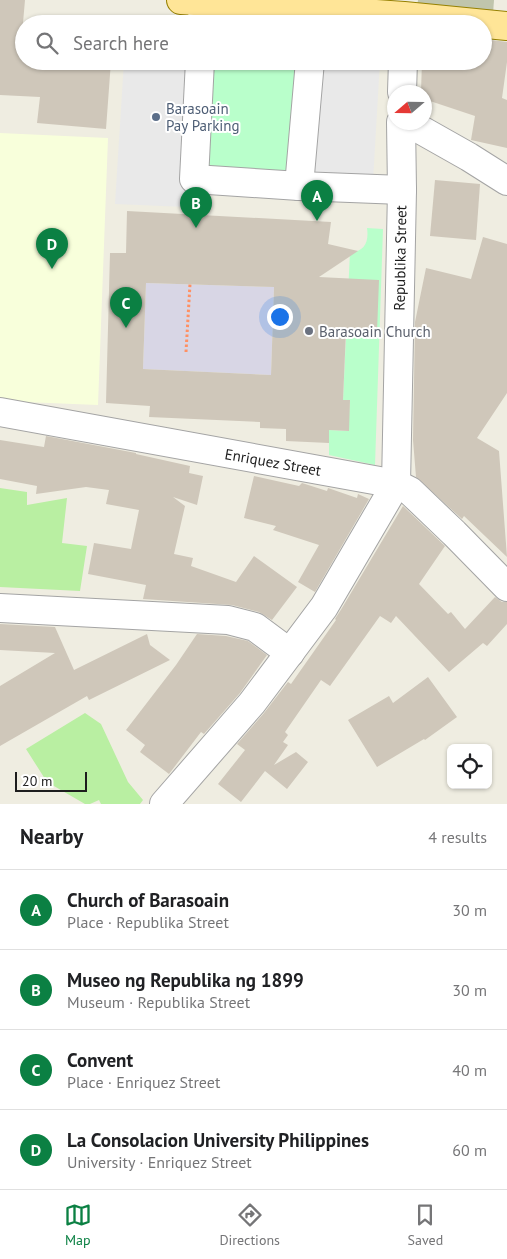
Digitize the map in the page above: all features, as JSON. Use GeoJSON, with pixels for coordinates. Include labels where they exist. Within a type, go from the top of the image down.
{"type":"FeatureCollection","features":[{"type":"Feature","properties":{"kind":"main road"},"geometry":{"type":"LineString","coordinates":[[195,9],[271,3],[307,15]]}},
{"type":"Feature","properties":{"kind":"main road"},"geometry":{"type":"LineString","coordinates":[[492,25],[507,26]]}},
{"type":"Feature","properties":{"kind":"street"},"geometry":{"type":"LineString","coordinates":[[200,70],[194,179],[402,190]]}},
{"type":"Feature","properties":{"kind":"street"},"geometry":{"type":"LineString","coordinates":[[299,186],[309,70]]}},
{"type":"Feature","properties":{"kind":"street"},"geometry":{"type":"LineString","coordinates":[[402,85],[403,70]]}},
{"type":"Feature","properties":{"kind":"street","name":"Republika Street"},"geometry":{"type":"LineString","coordinates":[[396,484],[402,190],[401,130]]}},
{"type":"Feature","properties":{"kind":"street"},"geometry":{"type":"LineString","coordinates":[[422,130],[507,181]]}},
{"type":"Feature","properties":{"kind":"street","name":"Enriquez Street"},"geometry":{"type":"LineString","coordinates":[[0,412],[396,484],[410,491],[507,587]]}},
{"type":"Feature","properties":{"kind":"street"},"geometry":{"type":"LineString","coordinates":[[164,804],[252,703],[324,607],[396,484]]}},
{"type":"Feature","properties":{"kind":"street"},"geometry":{"type":"LineString","coordinates":[[0,608],[228,620],[255,626],[290,653]]}},
{"type":"Feature","properties":{"kind":"path"},"geometry":{"type":"LineString","coordinates":[[186,352],[190,284]]}},
{"type":"Feature","properties":{"kind":"shaded area"},"geometry":{"type":"Polygon","coordinates":[[[418,0],[494,0],[493,14],[417,7],[418,0]]]}},
{"type":"Feature","properties":{"kind":"shaded area","name":"Barasoain Pay Parking"},"geometry":{"type":"Polygon","coordinates":[[[123,70],[194,70],[186,207],[115,204],[123,70]]]}},
{"type":"Feature","properties":{"kind":"shaded area"},"geometry":{"type":"Polygon","coordinates":[[[312,70],[379,70],[373,181],[306,176],[312,70]]]}},
{"type":"Feature","properties":{"kind":"shaded area"},"geometry":{"type":"Polygon","coordinates":[[[0,133],[108,138],[98,405],[0,401],[0,133]]]}},
{"type":"Feature","properties":{"kind":"shaded area"},"geometry":{"type":"Polygon","coordinates":[[[146,283],[274,287],[271,375],[143,369],[146,283]]]}},
{"type":"Feature","properties":{"kind":"green space"},"geometry":{"type":"Polygon","coordinates":[[[206,70],[300,70],[293,177],[200,171],[206,70]]]}},
{"type":"Feature","properties":{"kind":"green space"},"geometry":{"type":"Polygon","coordinates":[[[367,228],[383,229],[375,465],[329,455],[329,430],[348,431],[350,400],[343,400],[350,252],[355,252],[365,245],[367,228]]]}},
{"type":"Feature","properties":{"kind":"green space"},"geometry":{"type":"Polygon","coordinates":[[[0,488],[27,492],[27,505],[67,498],[62,543],[87,546],[80,591],[0,587],[0,488]]]}},
{"type":"Feature","properties":{"kind":"green space"},"geometry":{"type":"Polygon","coordinates":[[[85,713],[101,724],[128,782],[143,800],[140,804],[101,804],[99,800],[85,804],[47,782],[26,749],[85,713]]]}},
{"type":"Feature","properties":{"kind":"building"},"geometry":{"type":"Polygon","coordinates":[[[0,0],[25,0],[24,15],[15,15],[15,70],[110,70],[106,129],[37,123],[40,97],[0,95],[0,0]]]}},
{"type":"Feature","properties":{"kind":"building"},"geometry":{"type":"Polygon","coordinates":[[[492,40],[507,42],[507,62],[502,98],[507,100],[507,148],[471,140],[475,116],[432,102],[432,85],[421,85],[422,70],[492,70],[492,40]]]}},
{"type":"Feature","properties":{"kind":"building"},"geometry":{"type":"Polygon","coordinates":[[[435,180],[480,184],[476,240],[430,236],[435,180]]]}},
{"type":"Feature","properties":{"kind":"building"},"geometry":{"type":"Polygon","coordinates":[[[127,211],[331,222],[328,244],[358,251],[319,277],[379,280],[377,332],[346,331],[343,400],[350,400],[349,431],[329,430],[329,443],[286,441],[286,429],[260,428],[260,422],[149,417],[150,406],[106,403],[110,253],[126,253],[127,211]],[[146,283],[143,369],[271,375],[274,287],[146,283]]]}},
{"type":"Feature","properties":{"kind":"building"},"geometry":{"type":"Polygon","coordinates":[[[483,237],[507,244],[507,393],[477,438],[499,451],[507,557],[464,516],[462,519],[416,477],[413,440],[415,322],[426,268],[471,279],[483,237]]]}},
{"type":"Feature","properties":{"kind":"building"},"geometry":{"type":"Polygon","coordinates":[[[46,436],[136,453],[190,466],[189,473],[203,476],[197,505],[173,497],[185,506],[174,554],[193,558],[191,566],[236,582],[254,556],[297,587],[272,620],[259,612],[232,605],[143,599],[146,585],[88,574],[94,543],[131,549],[139,510],[106,504],[109,490],[86,487],[36,494],[37,486],[0,479],[0,440],[44,447],[46,436]]]}},
{"type":"Feature","properties":{"kind":"building"},"geometry":{"type":"Polygon","coordinates":[[[254,476],[299,486],[302,483],[327,491],[328,488],[357,498],[358,494],[369,499],[315,592],[298,582],[319,545],[273,530],[276,526],[244,518],[254,476]]]}},
{"type":"Feature","properties":{"kind":"building"},"geometry":{"type":"Polygon","coordinates":[[[403,506],[445,546],[419,584],[448,614],[451,612],[465,629],[495,597],[502,602],[507,602],[507,624],[487,646],[483,643],[449,672],[396,616],[391,623],[380,616],[330,686],[321,680],[285,732],[288,735],[283,742],[288,745],[274,765],[296,752],[308,762],[287,789],[265,771],[241,802],[218,784],[245,750],[237,744],[288,682],[291,684],[336,620],[403,506]]]}},
{"type":"Feature","properties":{"kind":"building"},"geometry":{"type":"Polygon","coordinates":[[[0,624],[55,627],[74,670],[147,634],[150,645],[170,660],[89,700],[87,696],[0,746],[0,686],[55,653],[0,650],[0,624]]]}},
{"type":"Feature","properties":{"kind":"building"},"geometry":{"type":"Polygon","coordinates":[[[197,634],[226,636],[248,641],[267,655],[240,693],[204,734],[201,732],[169,774],[140,752],[145,745],[126,730],[176,665],[197,634]]]}},
{"type":"Feature","properties":{"kind":"building"},"geometry":{"type":"Polygon","coordinates":[[[428,677],[457,717],[425,740],[377,767],[348,720],[389,696],[393,703],[428,677]]]}},
{"type":"Feature","properties":{"kind":"place","name":"Barasoain Pay Parking"},"geometry":{"type":"Point","coordinates":[156,117]}},
{"type":"Feature","properties":{"kind":"place","name":"Church of Barasoain"},"geometry":{"type":"Point","coordinates":[317,221]}},
{"type":"Feature","properties":{"kind":"place","name":"Museo ng Republika ng 1899"},"geometry":{"type":"Point","coordinates":[196,228]}},
{"type":"Feature","properties":{"kind":"place","name":"La Consolacion University Philippines"},"geometry":{"type":"Point","coordinates":[52,269]}},
{"type":"Feature","properties":{"kind":"place","name":"Convent"},"geometry":{"type":"Point","coordinates":[126,328]}},
{"type":"Feature","properties":{"kind":"place","name":"Barasoain Church"},"geometry":{"type":"Point","coordinates":[309,331]}}]}
